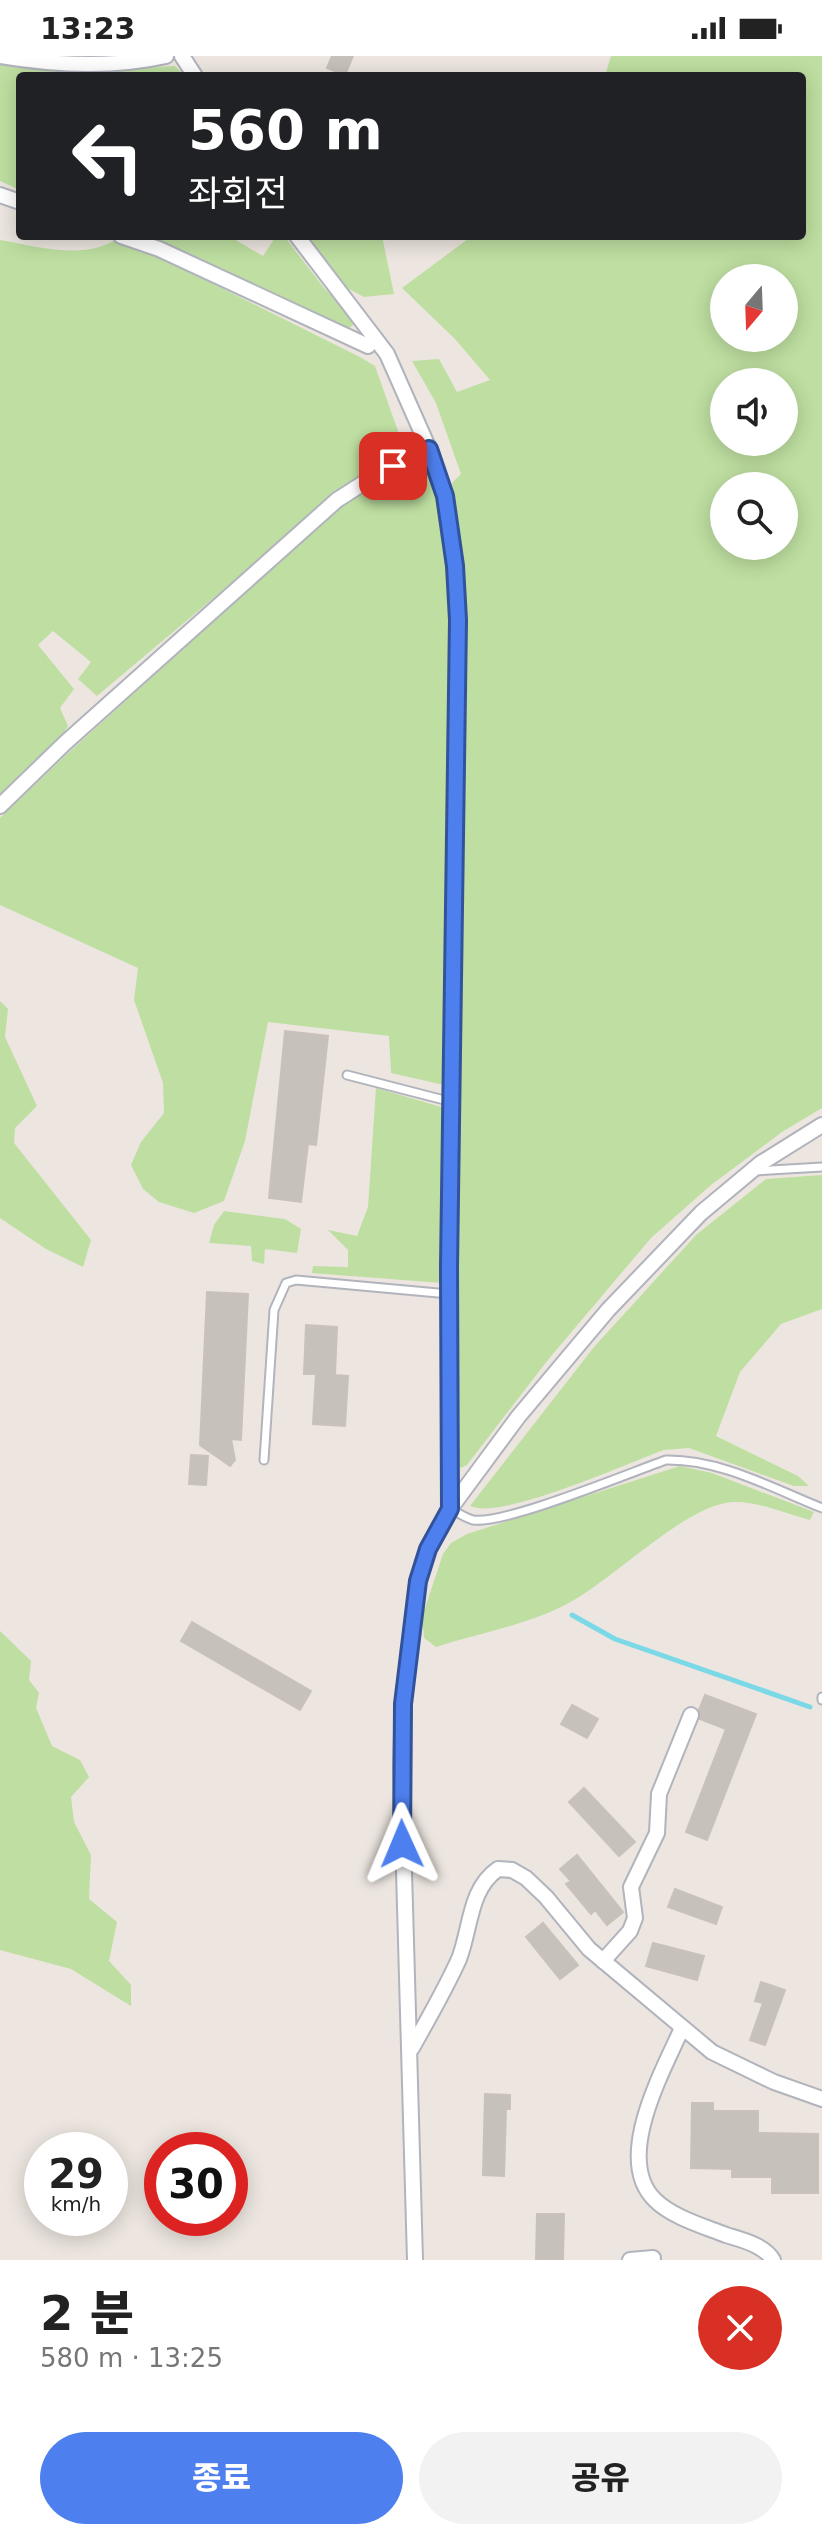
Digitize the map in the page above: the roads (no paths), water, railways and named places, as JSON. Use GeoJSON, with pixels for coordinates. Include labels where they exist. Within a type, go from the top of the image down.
{"type":"FeatureCollection","features":[{"type":"Feature","properties":{"kind":"street"},"geometry":{"type":"LineString","coordinates":[[0,56],[36,62],[139,62],[166,56]]}},
{"type":"Feature","properties":{"kind":"street"},"geometry":{"type":"LineString","coordinates":[[133,240],[159,249],[368,346]]}},
{"type":"Feature","properties":{"kind":"street"},"geometry":{"type":"LineString","coordinates":[[300,240],[387,354],[429,449],[445,496],[455,566],[458,620],[449,1294],[450,1509]]}},
{"type":"Feature","properties":{"kind":"street"},"geometry":{"type":"LineString","coordinates":[[0,806],[65,743],[337,500],[376,475],[429,449]]}},
{"type":"Feature","properties":{"kind":"street"},"geometry":{"type":"LineString","coordinates":[[415,2260],[402,1870],[403,1704],[418,1581],[428,1549],[450,1509],[518,1417],[608,1310],[701,1213],[751,1171],[822,1125]]}},
{"type":"Feature","properties":{"kind":"street"},"geometry":{"type":"LineString","coordinates":[[603,1961],[630,1931],[635,1918],[631,1887],[657,1833],[659,1794],[691,1715]]}},
{"type":"Feature","properties":{"kind":"street"},"geometry":{"type":"LineString","coordinates":[[410,2051],[460,1956],[476,1894],[487,1876],[498,1869],[512,1870],[526,1878],[546,1897],[603,1961],[712,2052],[774,2082],[822,2099]]}},
{"type":"Feature","properties":{"kind":"street"},"geometry":{"type":"LineString","coordinates":[[682,2028],[640,2131],[638,2157],[643,2182],[655,2200],[680,2216],[751,2244],[769,2253],[773,2260]]}},
{"type":"Feature","properties":{"kind":"street"},"geometry":{"type":"LineString","coordinates":[[630,2260],[653,2258]]}},
{"type":"Feature","properties":{"kind":"lane"},"geometry":{"type":"LineString","coordinates":[[347,1075],[452,1102]]}},
{"type":"Feature","properties":{"kind":"lane"},"geometry":{"type":"LineString","coordinates":[[751,1171],[822,1167]]}},
{"type":"Feature","properties":{"kind":"lane"},"geometry":{"type":"LineString","coordinates":[[264,1460],[274,1310],[286,1283],[296,1280],[449,1294]]}},
{"type":"Feature","properties":{"kind":"lane"},"geometry":{"type":"LineString","coordinates":[[450,1509],[471,1520],[514,1514],[666,1460],[716,1466],[822,1508]]}},
{"type":"Feature","properties":{"kind":"waterway"},"geometry":{"type":"LineString","coordinates":[[572,1615],[615,1639],[810,1707]]}}]}
